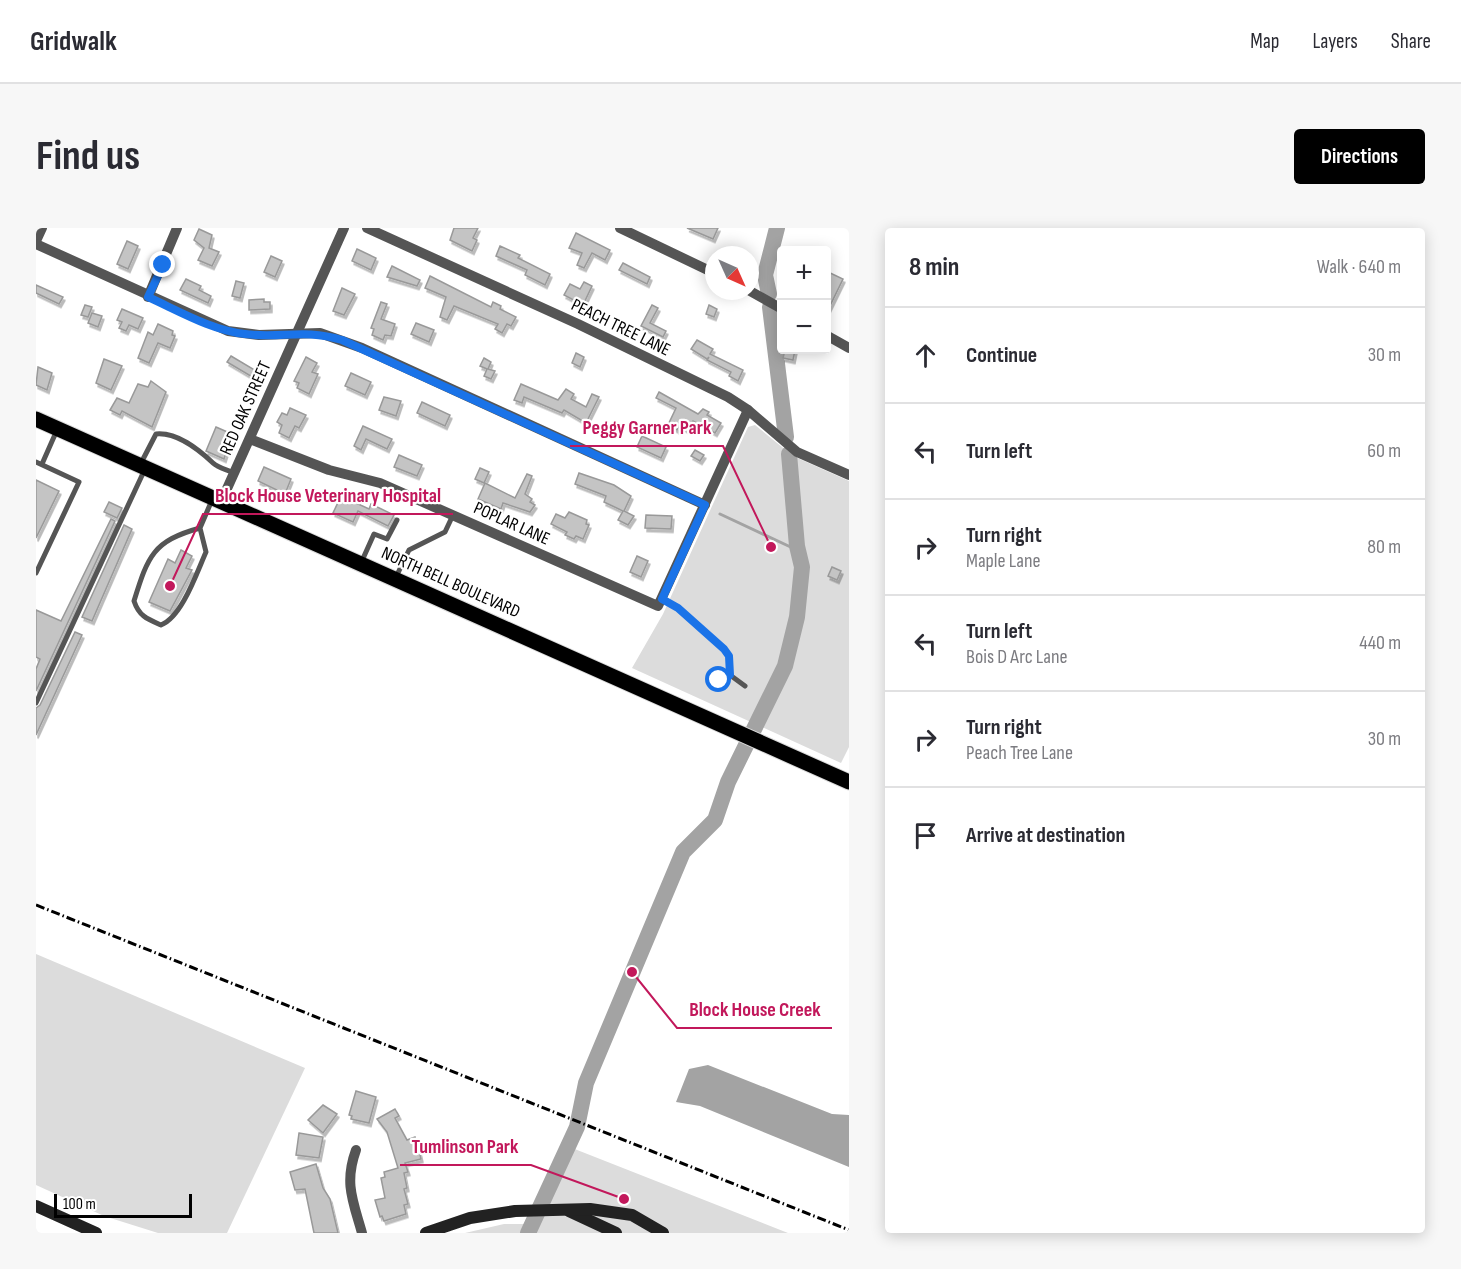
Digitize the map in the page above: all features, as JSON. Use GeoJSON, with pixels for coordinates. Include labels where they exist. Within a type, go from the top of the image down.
{"type":"FeatureCollection","features":[{"type":"Feature","properties":{"kind":"main road","name":"NORTH BELL BOULEVARD"},"geometry":{"type":"LineString","coordinates":[[36,418],[849,782]]}},
{"type":"Feature","properties":{"kind":"street"},"geometry":{"type":"LineString","coordinates":[[42,228],[36,243],[148,297],[228,331],[260,335],[320,333],[362,348],[705,505]]}},
{"type":"Feature","properties":{"kind":"street"},"geometry":{"type":"LineString","coordinates":[[148,297],[177,228]]}},
{"type":"Feature","properties":{"kind":"street","name":"RED OAK STREET"},"geometry":{"type":"LineString","coordinates":[[217,500],[234,473],[250,439],[344,228]]}},
{"type":"Feature","properties":{"kind":"street","name":"PEACH TREE LANE"},"geometry":{"type":"LineString","coordinates":[[367,228],[578,324],[728,397],[748,410],[797,452],[849,475]]}},
{"type":"Feature","properties":{"kind":"street"},"geometry":{"type":"LineString","coordinates":[[620,228],[705,269]]}},
{"type":"Feature","properties":{"kind":"street"},"geometry":{"type":"LineString","coordinates":[[759,296],[777,306]]}},
{"type":"Feature","properties":{"kind":"street"},"geometry":{"type":"LineString","coordinates":[[831,338],[849,348]]}},
{"type":"Feature","properties":{"kind":"street"},"geometry":{"type":"LineString","coordinates":[[660,602],[748,410]]}},
{"type":"Feature","properties":{"kind":"street","name":"POPLAR LANE"},"geometry":{"type":"LineString","coordinates":[[250,439],[329,470],[380,483],[660,602]]}},
{"type":"Feature","properties":{"kind":"street"},"geometry":{"type":"LineString","coordinates":[[356,1150],[349,1170],[349,1184],[362,1233]]}},
{"type":"Feature","properties":{"kind":"street"},"geometry":{"type":"LineString","coordinates":[[36,1206],[96,1233]]}},
{"type":"Feature","properties":{"kind":"street"},"geometry":{"type":"LineString","coordinates":[[565,1209],[616,1233]]}},
{"type":"Feature","properties":{"kind":"street"},"geometry":{"type":"LineString","coordinates":[[426,1233],[470,1218],[515,1211],[565,1209],[590,1209],[632,1215],[663,1233]]}},
{"type":"Feature","properties":{"kind":"lane"},"geometry":{"type":"LineString","coordinates":[[36,573],[79,482],[39,463],[58,428]]}},
{"type":"Feature","properties":{"kind":"lane"},"geometry":{"type":"LineString","coordinates":[[36,703],[156,434],[163,433],[187,443],[207,456],[214,464],[234,473]]}},
{"type":"Feature","properties":{"kind":"lane"},"geometry":{"type":"LineString","coordinates":[[200,528],[206,552],[179,608],[170,621],[161,625],[146,619],[137,610],[134,601],[157,546],[177,535],[200,528],[217,500]]}},
{"type":"Feature","properties":{"kind":"lane"},"geometry":{"type":"LineString","coordinates":[[395,579],[409,549],[445,532],[453,515]]}},
{"type":"Feature","properties":{"kind":"lane"},"geometry":{"type":"LineString","coordinates":[[361,563],[374,534],[387,539],[397,520]]}},
{"type":"Feature","properties":{"kind":"lane"},"geometry":{"type":"LineString","coordinates":[[660,602],[678,608],[724,649],[729,656],[730,675],[744,686]]}},
{"type":"Feature","properties":{"kind":"lane"},"geometry":{"type":"LineString","coordinates":[[719,680],[730,675]]}},
{"type":"Feature","properties":{"kind":"shaded area"},"geometry":{"type":"Polygon","coordinates":[[[755,425],[793,456],[849,481],[849,747],[841,763],[632,668],[663,614],[748,427],[755,425]]]}},
{"type":"Feature","properties":{"kind":"shaded area"},"geometry":{"type":"Polygon","coordinates":[[[36,954],[305,1068],[227,1233],[158,1233],[104,1216],[36,1185],[36,954]]]}},
{"type":"Feature","properties":{"kind":"shaded area"},"geometry":{"type":"Polygon","coordinates":[[[708,1065],[832,1114],[849,1115],[849,1167],[700,1106],[676,1102],[689,1069],[708,1065]]]}},
{"type":"Feature","properties":{"kind":"shaded area"},"geometry":{"type":"Polygon","coordinates":[[[567,1146],[788,1233],[465,1233],[504,1224],[535,1224],[567,1146]]]}},
{"type":"Feature","properties":{"kind":"building"},"geometry":{"type":"Polygon","coordinates":[[[454,228],[478,228],[473,238],[477,240],[472,251],[450,240],[454,228]]]}},
{"type":"Feature","properties":{"kind":"building"},"geometry":{"type":"Polygon","coordinates":[[[687,228],[718,228],[713,239],[687,228]]]}},
{"type":"Feature","properties":{"kind":"building"},"geometry":{"type":"Polygon","coordinates":[[[199,229],[212,235],[209,248],[219,252],[212,266],[198,260],[204,248],[194,240],[199,229]]]}},
{"type":"Feature","properties":{"kind":"building"},"geometry":{"type":"Polygon","coordinates":[[[576,233],[610,250],[605,260],[592,253],[584,268],[577,265],[582,253],[569,248],[576,233]]]}},
{"type":"Feature","properties":{"kind":"building"},"geometry":{"type":"Polygon","coordinates":[[[127,241],[138,246],[128,269],[117,264],[127,241]]]}},
{"type":"Feature","properties":{"kind":"building"},"geometry":{"type":"Polygon","coordinates":[[[500,246],[520,255],[518,258],[550,274],[545,285],[525,275],[527,270],[496,256],[500,246]]]}},
{"type":"Feature","properties":{"kind":"building"},"geometry":{"type":"Polygon","coordinates":[[[357,249],[376,258],[371,270],[352,261],[357,249]]]}},
{"type":"Feature","properties":{"kind":"building"},"geometry":{"type":"Polygon","coordinates":[[[271,256],[282,261],[275,277],[264,272],[271,256]]]}},
{"type":"Feature","properties":{"kind":"building"},"geometry":{"type":"Polygon","coordinates":[[[623,263],[650,277],[647,284],[619,270],[623,263]]]}},
{"type":"Feature","properties":{"kind":"building"},"geometry":{"type":"Polygon","coordinates":[[[392,266],[420,280],[417,286],[387,277],[392,266]]]}},
{"type":"Feature","properties":{"kind":"building"},"geometry":{"type":"Polygon","coordinates":[[[831,273],[843,279],[831,304],[831,273]]]}},
{"type":"Feature","properties":{"kind":"building"},"geometry":{"type":"Polygon","coordinates":[[[430,276],[491,307],[493,302],[501,306],[500,309],[516,317],[511,326],[507,324],[502,333],[495,329],[498,324],[454,306],[447,320],[440,317],[446,297],[425,288],[430,276]]]}},
{"type":"Feature","properties":{"kind":"building"},"geometry":{"type":"Polygon","coordinates":[[[186,279],[201,286],[199,290],[211,296],[208,303],[180,290],[186,279]]]}},
{"type":"Feature","properties":{"kind":"building"},"geometry":{"type":"Polygon","coordinates":[[[236,281],[244,283],[240,298],[232,296],[236,281]]]}},
{"type":"Feature","properties":{"kind":"building"},"geometry":{"type":"Polygon","coordinates":[[[584,282],[592,286],[583,305],[564,295],[570,284],[580,289],[584,282]]]}},
{"type":"Feature","properties":{"kind":"building"},"geometry":{"type":"Polygon","coordinates":[[[36,285],[63,297],[59,304],[36,293],[36,285]]]}},
{"type":"Feature","properties":{"kind":"building"},"geometry":{"type":"Polygon","coordinates":[[[342,288],[355,294],[344,315],[333,311],[342,288]]]}},
{"type":"Feature","properties":{"kind":"building"},"geometry":{"type":"Polygon","coordinates":[[[264,299],[264,302],[270,302],[270,309],[249,310],[249,300],[264,299]]]}},
{"type":"Feature","properties":{"kind":"building"},"geometry":{"type":"Polygon","coordinates":[[[381,302],[387,304],[381,319],[395,324],[391,336],[385,335],[383,340],[372,335],[374,329],[371,328],[381,302]]]}},
{"type":"Feature","properties":{"kind":"building"},"geometry":{"type":"Polygon","coordinates":[[[85,305],[92,307],[88,317],[81,315],[85,305]]]}},
{"type":"Feature","properties":{"kind":"building"},"geometry":{"type":"Polygon","coordinates":[[[652,305],[658,308],[650,323],[666,331],[663,337],[641,326],[652,305]]]}},
{"type":"Feature","properties":{"kind":"building"},"geometry":{"type":"Polygon","coordinates":[[[709,305],[717,309],[714,317],[706,314],[709,305]]]}},
{"type":"Feature","properties":{"kind":"building"},"geometry":{"type":"Polygon","coordinates":[[[122,309],[143,318],[138,329],[129,325],[126,331],[119,328],[122,322],[117,320],[122,309]]]}},
{"type":"Feature","properties":{"kind":"building"},"geometry":{"type":"Polygon","coordinates":[[[92,313],[102,316],[98,327],[88,323],[92,313]]]}},
{"type":"Feature","properties":{"kind":"building"},"geometry":{"type":"Polygon","coordinates":[[[416,323],[434,330],[429,342],[411,334],[416,323]]]}},
{"type":"Feature","properties":{"kind":"building"},"geometry":{"type":"Polygon","coordinates":[[[158,324],[173,331],[172,335],[175,336],[170,348],[158,343],[149,363],[138,358],[148,332],[153,335],[158,324]]]}},
{"type":"Feature","properties":{"kind":"building"},"geometry":{"type":"Polygon","coordinates":[[[697,340],[713,349],[710,354],[743,370],[738,381],[729,376],[731,372],[707,360],[709,357],[707,359],[691,349],[697,340]]]}},
{"type":"Feature","properties":{"kind":"building"},"geometry":{"type":"Polygon","coordinates":[[[576,353],[584,357],[580,367],[572,363],[576,353]]]}},
{"type":"Feature","properties":{"kind":"building"},"geometry":{"type":"Polygon","coordinates":[[[784,354],[794,354],[793,360],[783,358],[784,354]]]}},
{"type":"Feature","properties":{"kind":"building"},"geometry":{"type":"Polygon","coordinates":[[[231,356],[258,372],[254,378],[227,362],[231,356]]]}},
{"type":"Feature","properties":{"kind":"building"},"geometry":{"type":"Polygon","coordinates":[[[306,357],[317,363],[312,372],[318,374],[309,394],[297,388],[299,383],[294,381],[306,357]]]}},
{"type":"Feature","properties":{"kind":"building"},"geometry":{"type":"Polygon","coordinates":[[[484,358],[491,362],[488,369],[495,371],[491,379],[484,376],[487,369],[480,366],[484,358]]]}},
{"type":"Feature","properties":{"kind":"building"},"geometry":{"type":"Polygon","coordinates":[[[104,359],[122,366],[111,390],[96,383],[104,359]]]}},
{"type":"Feature","properties":{"kind":"building"},"geometry":{"type":"Polygon","coordinates":[[[38,367],[52,373],[47,390],[36,385],[38,367]]]}},
{"type":"Feature","properties":{"kind":"building"},"geometry":{"type":"Polygon","coordinates":[[[351,373],[371,382],[365,395],[345,386],[351,373]]]}},
{"type":"Feature","properties":{"kind":"building"},"geometry":{"type":"Polygon","coordinates":[[[151,381],[166,392],[152,427],[122,411],[120,415],[110,410],[117,398],[129,403],[138,384],[148,387],[151,381]]]}},
{"type":"Feature","properties":{"kind":"building"},"geometry":{"type":"Polygon","coordinates":[[[521,384],[558,400],[566,389],[574,394],[571,399],[586,407],[592,394],[599,397],[586,423],[564,410],[562,413],[524,397],[522,403],[514,400],[521,384]]]}},
{"type":"Feature","properties":{"kind":"building"},"geometry":{"type":"Polygon","coordinates":[[[659,392],[698,414],[703,409],[709,412],[707,415],[721,423],[715,433],[693,421],[687,430],[679,426],[677,430],[668,425],[676,408],[656,398],[659,392]]]}},
{"type":"Feature","properties":{"kind":"building"},"geometry":{"type":"Polygon","coordinates":[[[384,397],[401,401],[396,416],[379,410],[384,397]]]}},
{"type":"Feature","properties":{"kind":"building"},"geometry":{"type":"Polygon","coordinates":[[[422,402],[450,415],[445,426],[417,413],[422,402]]]}},
{"type":"Feature","properties":{"kind":"building"},"geometry":{"type":"Polygon","coordinates":[[[290,408],[306,415],[299,428],[295,426],[289,438],[279,433],[282,425],[277,422],[282,413],[287,415],[290,408]]]}},
{"type":"Feature","properties":{"kind":"building"},"geometry":{"type":"Polygon","coordinates":[[[363,426],[392,439],[387,449],[366,439],[361,450],[354,446],[363,426]]]}},
{"type":"Feature","properties":{"kind":"building"},"geometry":{"type":"Polygon","coordinates":[[[216,427],[232,434],[224,459],[206,451],[216,427]]]}},
{"type":"Feature","properties":{"kind":"building"},"geometry":{"type":"Polygon","coordinates":[[[642,436],[666,447],[661,458],[637,447],[642,436]]]}},
{"type":"Feature","properties":{"kind":"building"},"geometry":{"type":"Polygon","coordinates":[[[695,450],[704,455],[700,461],[691,456],[695,450]]]}},
{"type":"Feature","properties":{"kind":"building"},"geometry":{"type":"Polygon","coordinates":[[[399,455],[422,465],[417,476],[394,467],[399,455]]]}},
{"type":"Feature","properties":{"kind":"building"},"geometry":{"type":"Polygon","coordinates":[[[264,467],[291,479],[285,494],[258,481],[264,467]]]}},
{"type":"Feature","properties":{"kind":"building"},"geometry":{"type":"Polygon","coordinates":[[[480,468],[489,472],[484,483],[475,479],[480,468]]]}},
{"type":"Feature","properties":{"kind":"building"},"geometry":{"type":"Polygon","coordinates":[[[579,473],[614,485],[631,496],[624,511],[634,516],[628,525],[618,520],[623,511],[604,502],[606,496],[575,484],[579,473]]]}},
{"type":"Feature","properties":{"kind":"building"},"geometry":{"type":"Polygon","coordinates":[[[527,474],[532,476],[525,494],[532,499],[530,502],[535,505],[530,512],[503,503],[501,509],[478,499],[485,483],[515,498],[527,474]]]}},
{"type":"Feature","properties":{"kind":"building"},"geometry":{"type":"Polygon","coordinates":[[[36,480],[59,491],[36,538],[36,480]]]}},
{"type":"Feature","properties":{"kind":"building"},"geometry":{"type":"Polygon","coordinates":[[[341,496],[369,509],[371,504],[394,515],[388,526],[358,511],[353,522],[333,513],[341,496]]]}},
{"type":"Feature","properties":{"kind":"building"},"geometry":{"type":"Polygon","coordinates":[[[109,502],[122,508],[117,518],[104,512],[109,502]]]}},
{"type":"Feature","properties":{"kind":"building"},"geometry":{"type":"Polygon","coordinates":[[[569,512],[587,520],[586,524],[589,525],[583,539],[576,536],[574,539],[565,535],[567,532],[551,524],[556,514],[565,518],[569,512]]]}},
{"type":"Feature","properties":{"kind":"building"},"geometry":{"type":"Polygon","coordinates":[[[646,515],[672,516],[671,529],[645,528],[646,515]]]}},
{"type":"Feature","properties":{"kind":"building"},"geometry":{"type":"Polygon","coordinates":[[[111,519],[115,521],[36,691],[36,669],[40,659],[36,657],[36,610],[61,621],[111,519]]]}},
{"type":"Feature","properties":{"kind":"building"},"geometry":{"type":"Polygon","coordinates":[[[124,525],[132,529],[92,621],[82,617],[124,525]]]}},
{"type":"Feature","properties":{"kind":"building"},"geometry":{"type":"Polygon","coordinates":[[[181,550],[192,556],[186,568],[192,570],[170,611],[149,602],[168,559],[175,563],[181,550]]]}},
{"type":"Feature","properties":{"kind":"building"},"geometry":{"type":"Polygon","coordinates":[[[637,556],[648,561],[641,577],[630,572],[637,556]]]}},
{"type":"Feature","properties":{"kind":"building"},"geometry":{"type":"Polygon","coordinates":[[[832,567],[841,571],[837,580],[828,576],[832,567]]]}},
{"type":"Feature","properties":{"kind":"building"},"geometry":{"type":"Polygon","coordinates":[[[75,632],[82,635],[36,735],[36,708],[40,705],[75,632]]]}},
{"type":"Feature","properties":{"kind":"building"},"geometry":{"type":"Polygon","coordinates":[[[356,1091],[376,1097],[369,1123],[351,1119],[352,1116],[349,1115],[356,1091]]]}},
{"type":"Feature","properties":{"kind":"building"},"geometry":{"type":"Polygon","coordinates":[[[323,1105],[337,1114],[323,1133],[308,1120],[323,1105]]]}},
{"type":"Feature","properties":{"kind":"building"},"geometry":{"type":"Polygon","coordinates":[[[395,1109],[399,1116],[395,1118],[407,1140],[415,1137],[417,1144],[422,1142],[424,1149],[419,1150],[421,1159],[405,1163],[408,1172],[404,1173],[407,1188],[404,1189],[408,1204],[404,1205],[406,1214],[384,1221],[382,1216],[380,1217],[375,1200],[385,1198],[381,1178],[385,1177],[384,1172],[398,1168],[387,1132],[377,1119],[395,1109]]]}},
{"type":"Feature","properties":{"kind":"building"},"geometry":{"type":"Polygon","coordinates":[[[299,1133],[323,1137],[319,1158],[296,1155],[299,1133]]]}},
{"type":"Feature","properties":{"kind":"building"},"geometry":{"type":"Polygon","coordinates":[[[316,1164],[323,1188],[330,1199],[338,1233],[314,1233],[305,1189],[295,1190],[290,1172],[316,1164]]]}},
{"type":"Feature","properties":{"kind":"waterway"},"geometry":{"type":"LineString","coordinates":[[769,294],[765,275],[777,228]]}},
{"type":"Feature","properties":{"kind":"waterway"},"geometry":{"type":"LineString","coordinates":[[770,307],[786,437]]}},
{"type":"Feature","properties":{"kind":"waterway"},"geometry":{"type":"LineString","coordinates":[[528,1233],[577,1127],[586,1083],[683,852],[715,820],[728,782],[785,666],[797,617],[802,567],[797,546],[789,454]]}},
{"type":"Feature","properties":{"kind":"waterway"},"geometry":{"type":"LineString","coordinates":[[720,514],[797,550]]}},
{"type":"Feature","properties":{"kind":"railway"},"geometry":{"type":"LineString","coordinates":[[36,905],[849,1230]]}},
{"type":"Feature","properties":{"kind":"place","name":"Peggy Garner Park"},"geometry":{"type":"Point","coordinates":[771,547]}},
{"type":"Feature","properties":{"kind":"place","name":"Block House Veterinary Hospital"},"geometry":{"type":"Point","coordinates":[170,586]}},
{"type":"Feature","properties":{"kind":"place","name":"Block House Creek"},"geometry":{"type":"Point","coordinates":[632,972]}},
{"type":"Feature","properties":{"kind":"place","name":"Tumlinson Park"},"geometry":{"type":"Point","coordinates":[624,1199]}},
{"type":"Feature","properties":{"kind":"route"},"geometry":{"type":"LineString","coordinates":[[163,265],[148,297],[228,331],[260,335],[320,333],[342,340],[705,505],[662,599],[696,622],[729,656],[730,675],[719,680]]}}]}
